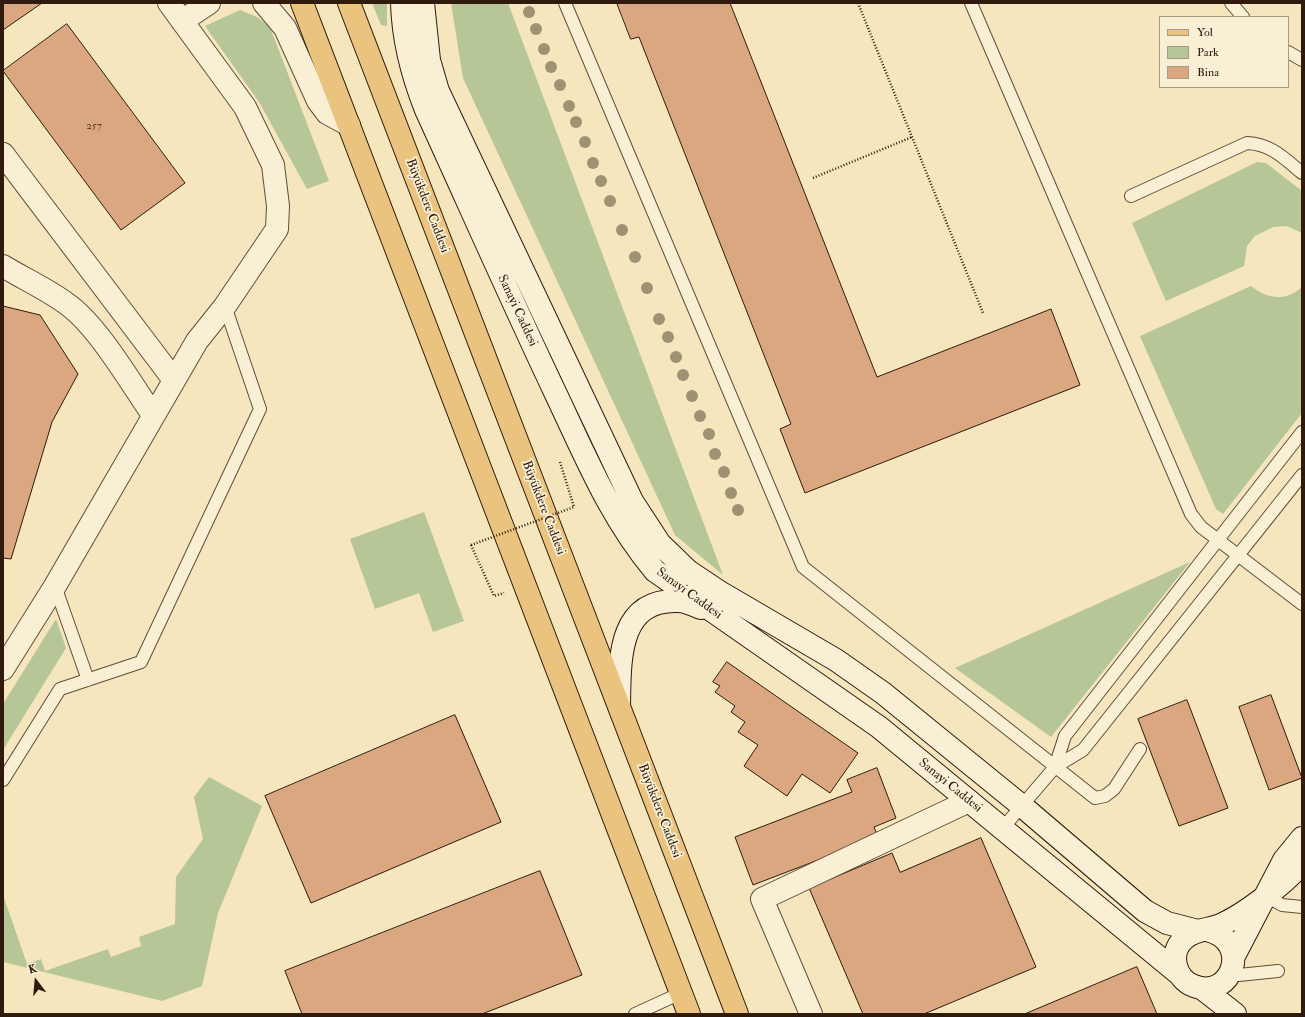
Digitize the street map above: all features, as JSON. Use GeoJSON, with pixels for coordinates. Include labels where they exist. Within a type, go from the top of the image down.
{"type":"FeatureCollection","features":[{"type":"Feature","properties":{"kind":"main road"},"geometry":{"type":"LineString","coordinates":[[302,3],[689,1014]]}},
{"type":"Feature","properties":{"kind":"main road","name":"Büyükdere Caddesi"},"geometry":{"type":"LineString","coordinates":[[349,3],[737,1014]]}},
{"type":"Feature","properties":{"kind":"street"},"geometry":{"type":"LineString","coordinates":[[3,669],[55,586],[197,341],[224,306],[277,229],[278,206],[273,165],[245,107],[169,3]]}},
{"type":"Feature","properties":{"kind":"street"},"geometry":{"type":"LineString","coordinates":[[182,21],[209,3]]}},
{"type":"Feature","properties":{"kind":"street"},"geometry":{"type":"LineString","coordinates":[[264,3],[285,28],[318,101],[327,112],[349,125]]}},
{"type":"Feature","properties":{"kind":"street","name":"Sanayi Caddesi"},"geometry":{"type":"LineString","coordinates":[[402,3],[408,53],[415,83],[426,110],[599,486],[627,536],[656,571],[879,727],[1178,973]]}},
{"type":"Feature","properties":{"kind":"street","name":"Sanayi Caddesi"},"geometry":{"type":"LineString","coordinates":[[423,3],[429,60],[438,91],[632,501],[660,544],[688,571],[718,591],[830,657],[883,693],[1022,806],[1144,911],[1167,923],[1202,930]]}},
{"type":"Feature","properties":{"kind":"street"},"geometry":{"type":"LineString","coordinates":[[3,154],[174,380]]}},
{"type":"Feature","properties":{"kind":"street"},"geometry":{"type":"LineString","coordinates":[[3,266],[67,304],[83,319],[97,335],[153,415]]}},
{"type":"Feature","properties":{"kind":"street"},"geometry":{"type":"LineString","coordinates":[[619,705],[621,657],[630,624],[638,613],[656,603],[679,601],[710,610]]}},
{"type":"Feature","properties":{"kind":"street"},"geometry":{"type":"LineString","coordinates":[[811,1014],[762,899],[969,801]]}},
{"type":"Feature","properties":{"kind":"street"},"geometry":{"type":"LineString","coordinates":[[1203,989],[1218,985],[1231,966],[1284,860],[1302,838]]}},
{"type":"Feature","properties":{"kind":"street"},"geometry":{"type":"LineString","coordinates":[[1235,1014],[1203,989],[1193,986],[1185,981],[1178,973],[1175,956],[1177,947],[1182,940],[1202,930],[1222,925],[1240,915],[1266,896],[1302,862]]}},
{"type":"Feature","properties":{"kind":"street"},"geometry":{"type":"LineString","coordinates":[[1202,930],[1217,932],[1225,938],[1231,946],[1231,966]]}},
{"type":"Feature","properties":{"kind":"lane"},"geometry":{"type":"LineString","coordinates":[[565,3],[803,567],[1095,798],[1105,796],[1114,789],[1140,749]]}},
{"type":"Feature","properties":{"kind":"lane"},"geometry":{"type":"LineString","coordinates":[[971,3],[1191,514],[1201,527],[1302,604]]}},
{"type":"Feature","properties":{"kind":"lane"},"geometry":{"type":"LineString","coordinates":[[1231,3],[1242,16]]}},
{"type":"Feature","properties":{"kind":"lane"},"geometry":{"type":"LineString","coordinates":[[1289,53],[1302,60]]}},
{"type":"Feature","properties":{"kind":"lane"},"geometry":{"type":"LineString","coordinates":[[1131,196],[1247,143],[1261,144],[1272,149],[1302,173]]}},
{"type":"Feature","properties":{"kind":"lane"},"geometry":{"type":"LineString","coordinates":[[3,780],[60,689],[141,662],[260,409],[224,306]]}},
{"type":"Feature","properties":{"kind":"lane"},"geometry":{"type":"LineString","coordinates":[[1055,767],[1065,736],[1302,432]]}},
{"type":"Feature","properties":{"kind":"lane"},"geometry":{"type":"LineString","coordinates":[[1002,829],[1055,767],[1084,750],[1302,475]]}},
{"type":"Feature","properties":{"kind":"lane"},"geometry":{"type":"LineString","coordinates":[[55,586],[88,680]]}},
{"type":"Feature","properties":{"kind":"lane"},"geometry":{"type":"LineString","coordinates":[[1266,896],[1282,906],[1302,906]]}},
{"type":"Feature","properties":{"kind":"lane"},"geometry":{"type":"LineString","coordinates":[[1231,966],[1278,971]]}},
{"type":"Feature","properties":{"kind":"lane"},"geometry":{"type":"LineString","coordinates":[[635,1014],[681,993]]}},
{"type":"Feature","properties":{"kind":"path"},"geometry":{"type":"LineString","coordinates":[[858,3],[983,313]]}},
{"type":"Feature","properties":{"kind":"path"},"geometry":{"type":"LineString","coordinates":[[813,178],[912,137]]}},
{"type":"Feature","properties":{"kind":"path"},"geometry":{"type":"LineString","coordinates":[[484,574],[471,545],[574,507],[559,456]]}},
{"type":"Feature","properties":{"kind":"green space"},"geometry":{"type":"Polygon","coordinates":[[[372,3],[387,3],[387,26],[381,25],[372,3]]]}},
{"type":"Feature","properties":{"kind":"green space"},"geometry":{"type":"Polygon","coordinates":[[[451,3],[508,3],[723,575],[675,535],[463,78],[451,3]]]}},
{"type":"Feature","properties":{"kind":"green space"},"geometry":{"type":"Polygon","coordinates":[[[240,10],[257,17],[270,27],[329,181],[307,189],[259,102],[205,26],[240,10]]]}},
{"type":"Feature","properties":{"kind":"green space"},"geometry":{"type":"Polygon","coordinates":[[[1257,162],[1266,163],[1302,191],[1302,233],[1287,226],[1273,227],[1255,236],[1247,246],[1244,266],[1166,301],[1132,223],[1257,162]]]}},
{"type":"Feature","properties":{"kind":"green space"},"geometry":{"type":"Polygon","coordinates":[[[1251,286],[1264,294],[1276,297],[1289,295],[1302,287],[1302,413],[1223,514],[1216,509],[1140,336],[1251,286]]]}},
{"type":"Feature","properties":{"kind":"green space"},"geometry":{"type":"Polygon","coordinates":[[[424,512],[464,621],[433,632],[419,593],[375,609],[350,539],[424,512]]]}},
{"type":"Feature","properties":{"kind":"green space"},"geometry":{"type":"Polygon","coordinates":[[[1190,562],[1051,737],[955,668],[1190,562]]]}},
{"type":"Feature","properties":{"kind":"green space"},"geometry":{"type":"Polygon","coordinates":[[[56,619],[66,648],[3,750],[3,704],[56,619]]]}},
{"type":"Feature","properties":{"kind":"green space"},"geometry":{"type":"Polygon","coordinates":[[[209,777],[262,806],[218,913],[202,986],[162,1001],[3,962],[3,895],[27,964],[41,959],[45,971],[108,949],[111,957],[141,946],[139,937],[175,924],[176,877],[203,839],[194,797],[209,777]]]}},
{"type":"Feature","properties":{"kind":"building"},"geometry":{"type":"Polygon","coordinates":[[[3,3],[42,3],[3,30],[3,3]]]}},
{"type":"Feature","properties":{"kind":"building"},"geometry":{"type":"Polygon","coordinates":[[[617,3],[730,3],[877,377],[1051,309],[1080,385],[805,493],[780,429],[791,424],[639,37],[631,39],[617,3]]]}},
{"type":"Feature","properties":{"kind":"building"},"geometry":{"type":"Polygon","coordinates":[[[67,24],[185,183],[121,230],[3,71],[67,24]]]}},
{"type":"Feature","properties":{"kind":"building"},"geometry":{"type":"Polygon","coordinates":[[[3,306],[40,315],[78,374],[52,422],[11,559],[3,558],[3,306]]]}},
{"type":"Feature","properties":{"kind":"building"},"geometry":{"type":"Polygon","coordinates":[[[727,662],[858,753],[830,793],[802,774],[787,796],[744,766],[758,745],[738,732],[745,722],[731,712],[735,706],[715,692],[720,686],[713,682],[727,662]]]}},
{"type":"Feature","properties":{"kind":"building"},"geometry":{"type":"Polygon","coordinates":[[[1271,695],[1302,778],[1269,790],[1239,707],[1271,695]]]}},
{"type":"Feature","properties":{"kind":"building"},"geometry":{"type":"Polygon","coordinates":[[[1187,700],[1228,808],[1179,826],[1138,719],[1187,700]]]}},
{"type":"Feature","properties":{"kind":"building"},"geometry":{"type":"Polygon","coordinates":[[[455,715],[501,822],[311,903],[265,796],[455,715]]]}},
{"type":"Feature","properties":{"kind":"building"},"geometry":{"type":"Polygon","coordinates":[[[877,768],[896,818],[874,827],[878,837],[753,885],[735,837],[852,792],[847,780],[877,768]]]}},
{"type":"Feature","properties":{"kind":"building"},"geometry":{"type":"Polygon","coordinates":[[[981,838],[1036,967],[924,1014],[863,1014],[809,888],[892,853],[900,872],[981,838]]]}},
{"type":"Feature","properties":{"kind":"building"},"geometry":{"type":"Polygon","coordinates":[[[540,871],[582,975],[482,1014],[302,1014],[285,971],[540,871]]]}},
{"type":"Feature","properties":{"kind":"building"},"geometry":{"type":"Polygon","coordinates":[[[1137,967],[1157,1014],[1025,1014],[1137,967]]]}}]}
